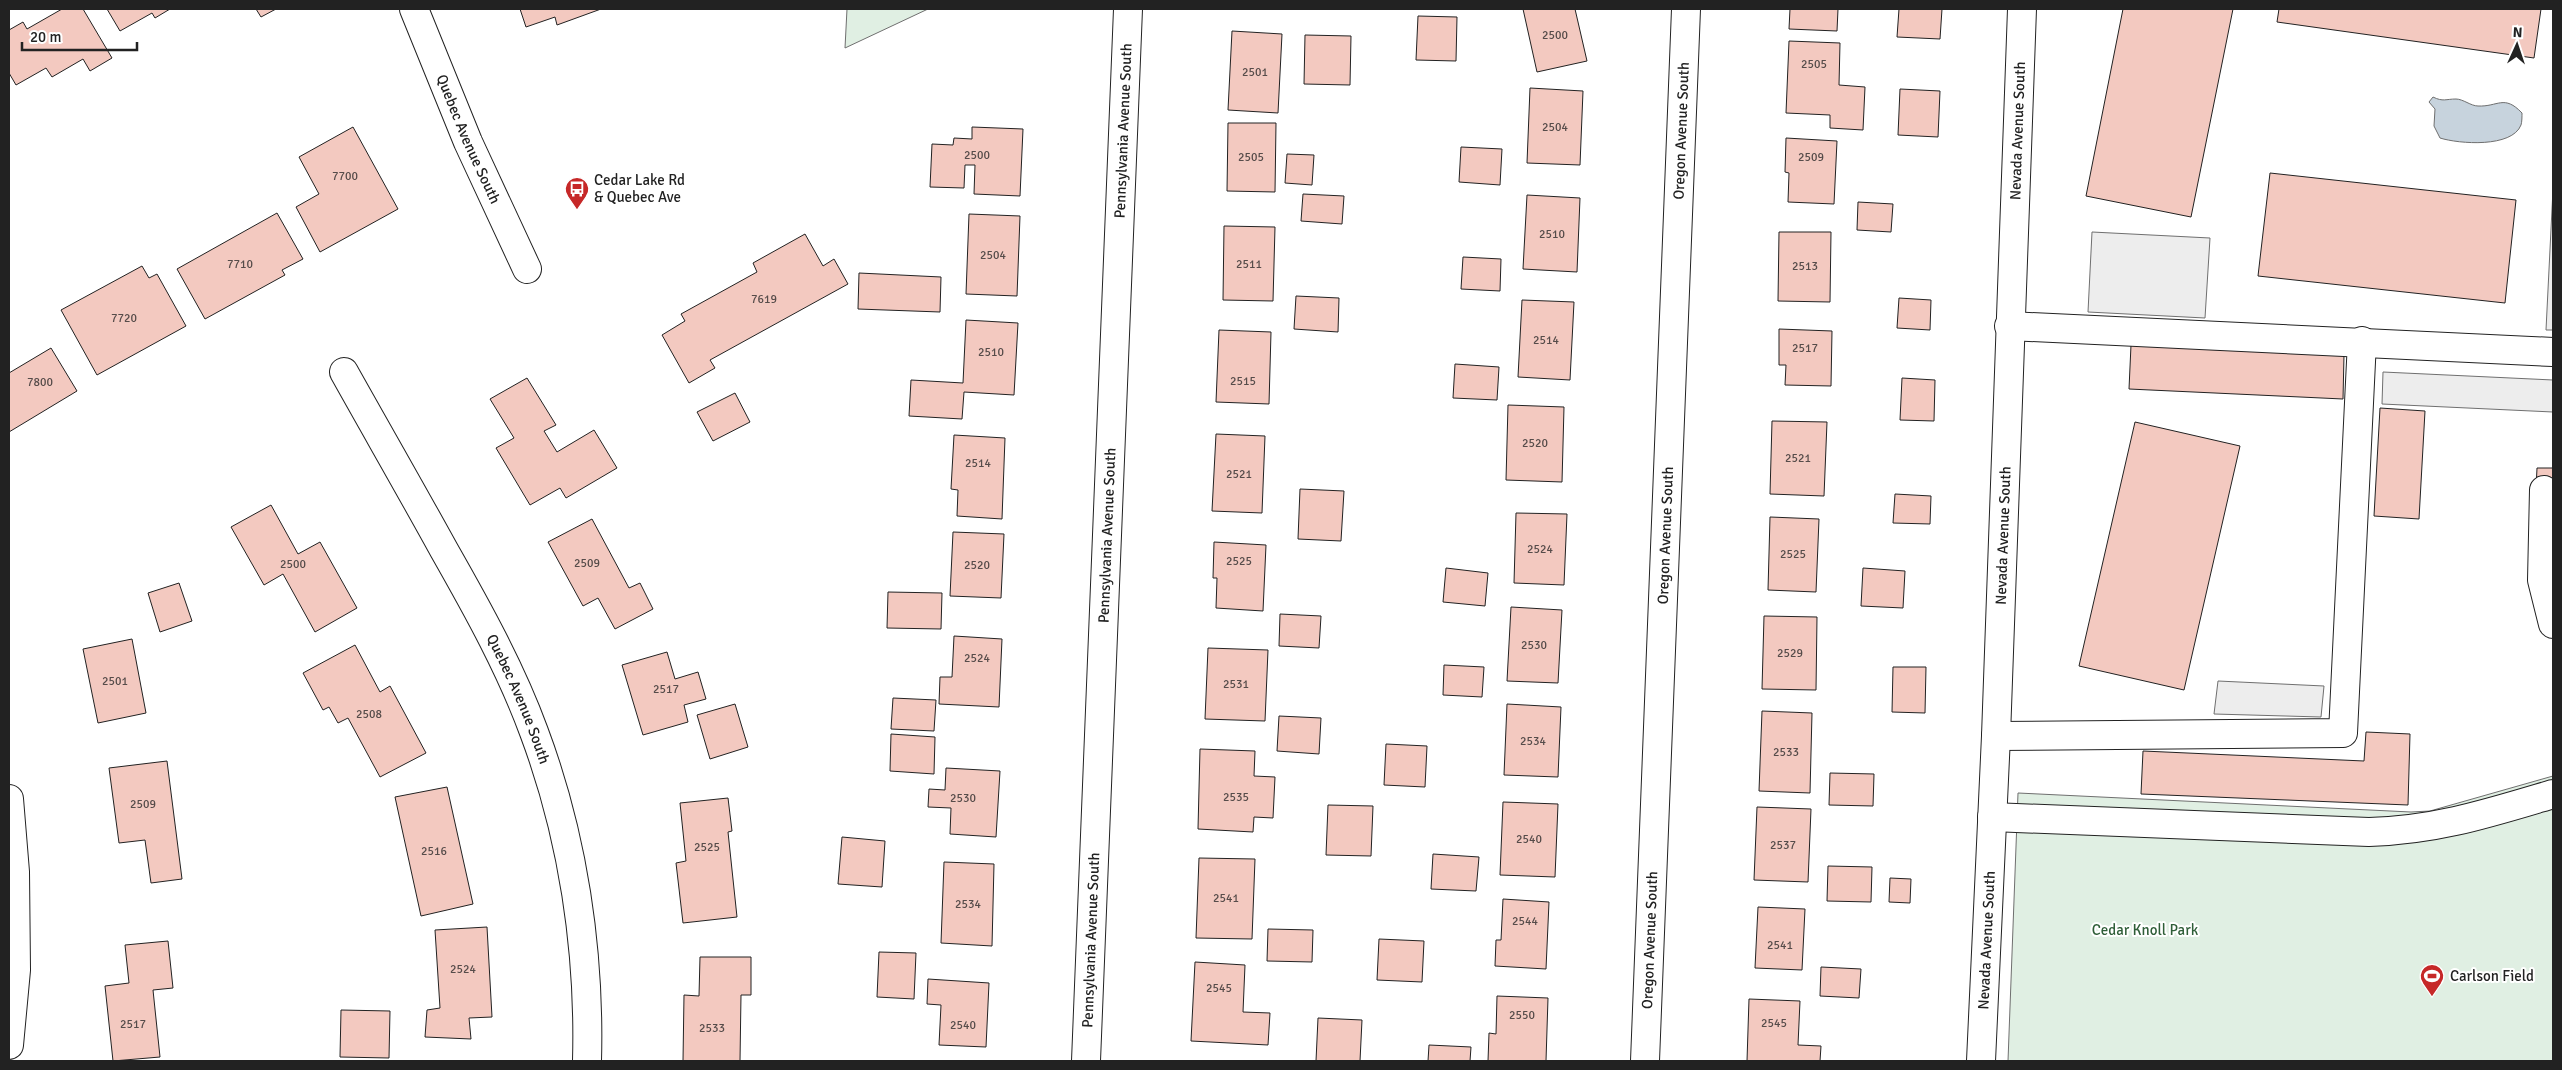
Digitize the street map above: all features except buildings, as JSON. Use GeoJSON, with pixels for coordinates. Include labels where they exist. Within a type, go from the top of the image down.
{"type":"FeatureCollection","features":[{"type":"Feature","properties":{"kind":"street","name":"Quebec Avenue South"},"geometry":{"type":"LineString","coordinates":[[414,9],[468,142],[527,269]]}},
{"type":"Feature","properties":{"kind":"street","name":"Pennsylvania Avenue South"},"geometry":{"type":"LineString","coordinates":[[1086,1061],[1128,9]]}},
{"type":"Feature","properties":{"kind":"street","name":"Oregon Avenue South"},"geometry":{"type":"LineString","coordinates":[[1645,1061],[1686,9]]}},
{"type":"Feature","properties":{"kind":"street","name":"Nevada Avenue South"},"geometry":{"type":"LineString","coordinates":[[1981,1061],[1996,736],[2009,326],[2022,9]]}},
{"type":"Feature","properties":{"kind":"street"},"geometry":{"type":"LineString","coordinates":[[2009,326],[2362,341],[2553,352]]}},
{"type":"Feature","properties":{"kind":"street"},"geometry":{"type":"LineString","coordinates":[[1996,736],[2343,733],[2362,341]]}},
{"type":"Feature","properties":{"kind":"street","name":"Quebec Avenue South"},"geometry":{"type":"LineString","coordinates":[[344,372],[465,588],[505,664],[534,732],[564,826],[578,909],[589,1011],[587,1061]]}},
{"type":"Feature","properties":{"kind":"street"},"geometry":{"type":"LineString","coordinates":[[2544,490],[2548,580],[2553,624]]}},
{"type":"Feature","properties":{"kind":"street"},"geometry":{"type":"LineString","coordinates":[[1992,817],[2360,832],[2397,831],[2441,826],[2553,794]]}},
{"type":"Feature","properties":{"kind":"street"},"geometry":{"type":"LineString","coordinates":[[9,799],[15,872],[16,970],[9,1045]]}},
{"type":"Feature","properties":{"kind":"green space"},"geometry":{"type":"Polygon","coordinates":[[[847,9],[928,9],[845,48],[847,9]]]}},
{"type":"Feature","properties":{"kind":"green space","name":"Cedar Knoll Park"},"geometry":{"type":"Polygon","coordinates":[[[2553,776],[2553,1061],[2008,1061],[2018,793],[2411,812],[2430,811],[2553,776]]]}},
{"type":"Feature","properties":{"kind":"shaded area"},"geometry":{"type":"Polygon","coordinates":[[[2433,97],[2442,100],[2459,99],[2478,106],[2501,103],[2510,104],[2522,113],[2521,125],[2516,132],[2507,138],[2496,141],[2472,143],[2440,138],[2434,126],[2435,109],[2429,102],[2433,97]]]}},
{"type":"Feature","properties":{"kind":"shaded area"},"geometry":{"type":"Polygon","coordinates":[[[2553,189],[2553,330],[2546,330],[2553,189]]]}},
{"type":"Feature","properties":{"kind":"shaded area"},"geometry":{"type":"Polygon","coordinates":[[[2092,232],[2210,238],[2205,318],[2088,312],[2092,232]]]}},
{"type":"Feature","properties":{"kind":"shaded area"},"geometry":{"type":"Polygon","coordinates":[[[2383,372],[2553,380],[2553,412],[2382,404],[2383,372]]]}},
{"type":"Feature","properties":{"kind":"shaded area"},"geometry":{"type":"Polygon","coordinates":[[[2218,681],[2324,686],[2321,717],[2214,714],[2218,681]]]}},
{"type":"Feature","properties":{"kind":"place","name":"Cedar Lake Rd & Quebec Ave"},"geometry":{"type":"Point","coordinates":[577,210]}},
{"type":"Feature","properties":{"kind":"place","name":"Carlson Field"},"geometry":{"type":"Point","coordinates":[2432,997]}}]}
